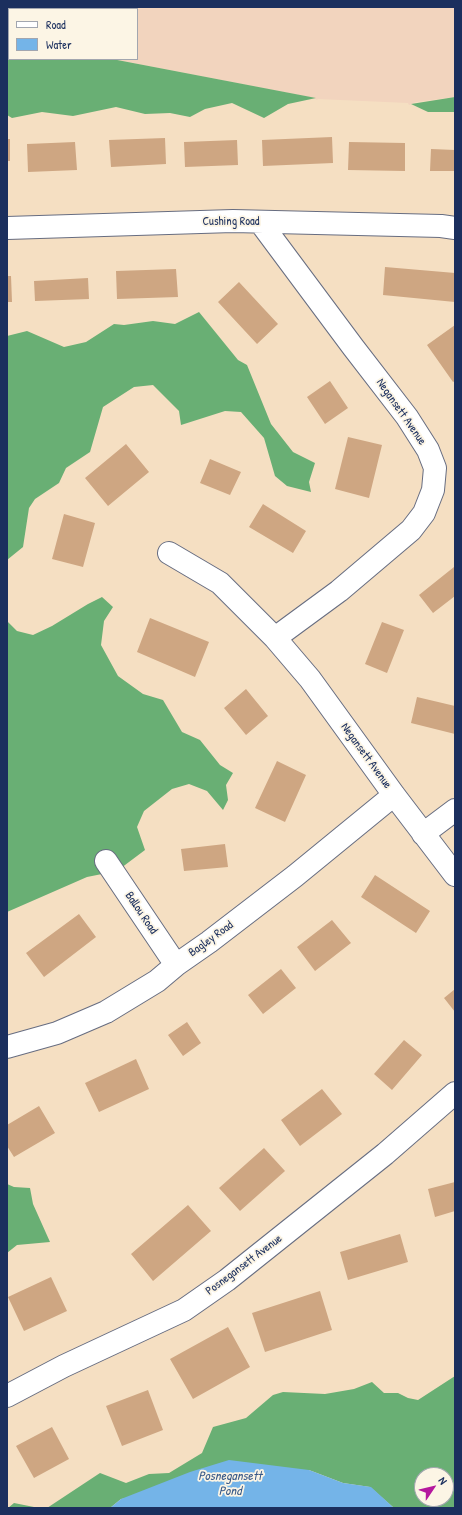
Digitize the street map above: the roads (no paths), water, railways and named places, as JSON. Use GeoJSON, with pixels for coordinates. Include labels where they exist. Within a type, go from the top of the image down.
{"type":"FeatureCollection","features":[{"type":"Feature","properties":{"kind":"street","name":"Cushing Road"},"geometry":{"type":"LineString","coordinates":[[7,228],[182,222],[260,222],[441,226],[455,228]]}},
{"type":"Feature","properties":{"kind":"street","name":"Negansett Avenue"},"geometry":{"type":"LineString","coordinates":[[260,222],[353,347],[408,417],[428,450],[435,468],[433,490],[424,513],[411,530],[339,591],[275,638]]}},
{"type":"Feature","properties":{"kind":"street","name":"Negansett Avenue"},"geometry":{"type":"LineString","coordinates":[[169,553],[220,583],[275,638],[310,679],[394,795],[455,875]]}},
{"type":"Feature","properties":{"kind":"street","name":"Bagley Road"},"geometry":{"type":"LineString","coordinates":[[7,1047],[58,1033],[106,1012],[157,981],[176,965],[296,876],[394,795]]}},
{"type":"Feature","properties":{"kind":"street"},"geometry":{"type":"LineString","coordinates":[[423,834],[455,810]]}},
{"type":"Feature","properties":{"kind":"street","name":"Ballou Road"},"geometry":{"type":"LineString","coordinates":[[106,861],[176,965]]}},
{"type":"Feature","properties":{"kind":"street","name":"Posnegansett Avenue"},"geometry":{"type":"LineString","coordinates":[[7,1396],[64,1366],[184,1310],[227,1280],[385,1154],[455,1093]]}},
{"type":"Feature","properties":{"kind":"water","name":"Posnegansett Pond"},"geometry":{"type":"Polygon","coordinates":[[[229,1460],[309,1470],[343,1483],[371,1487],[394,1508],[110,1508],[121,1499],[190,1472],[229,1460]]]}}]}
